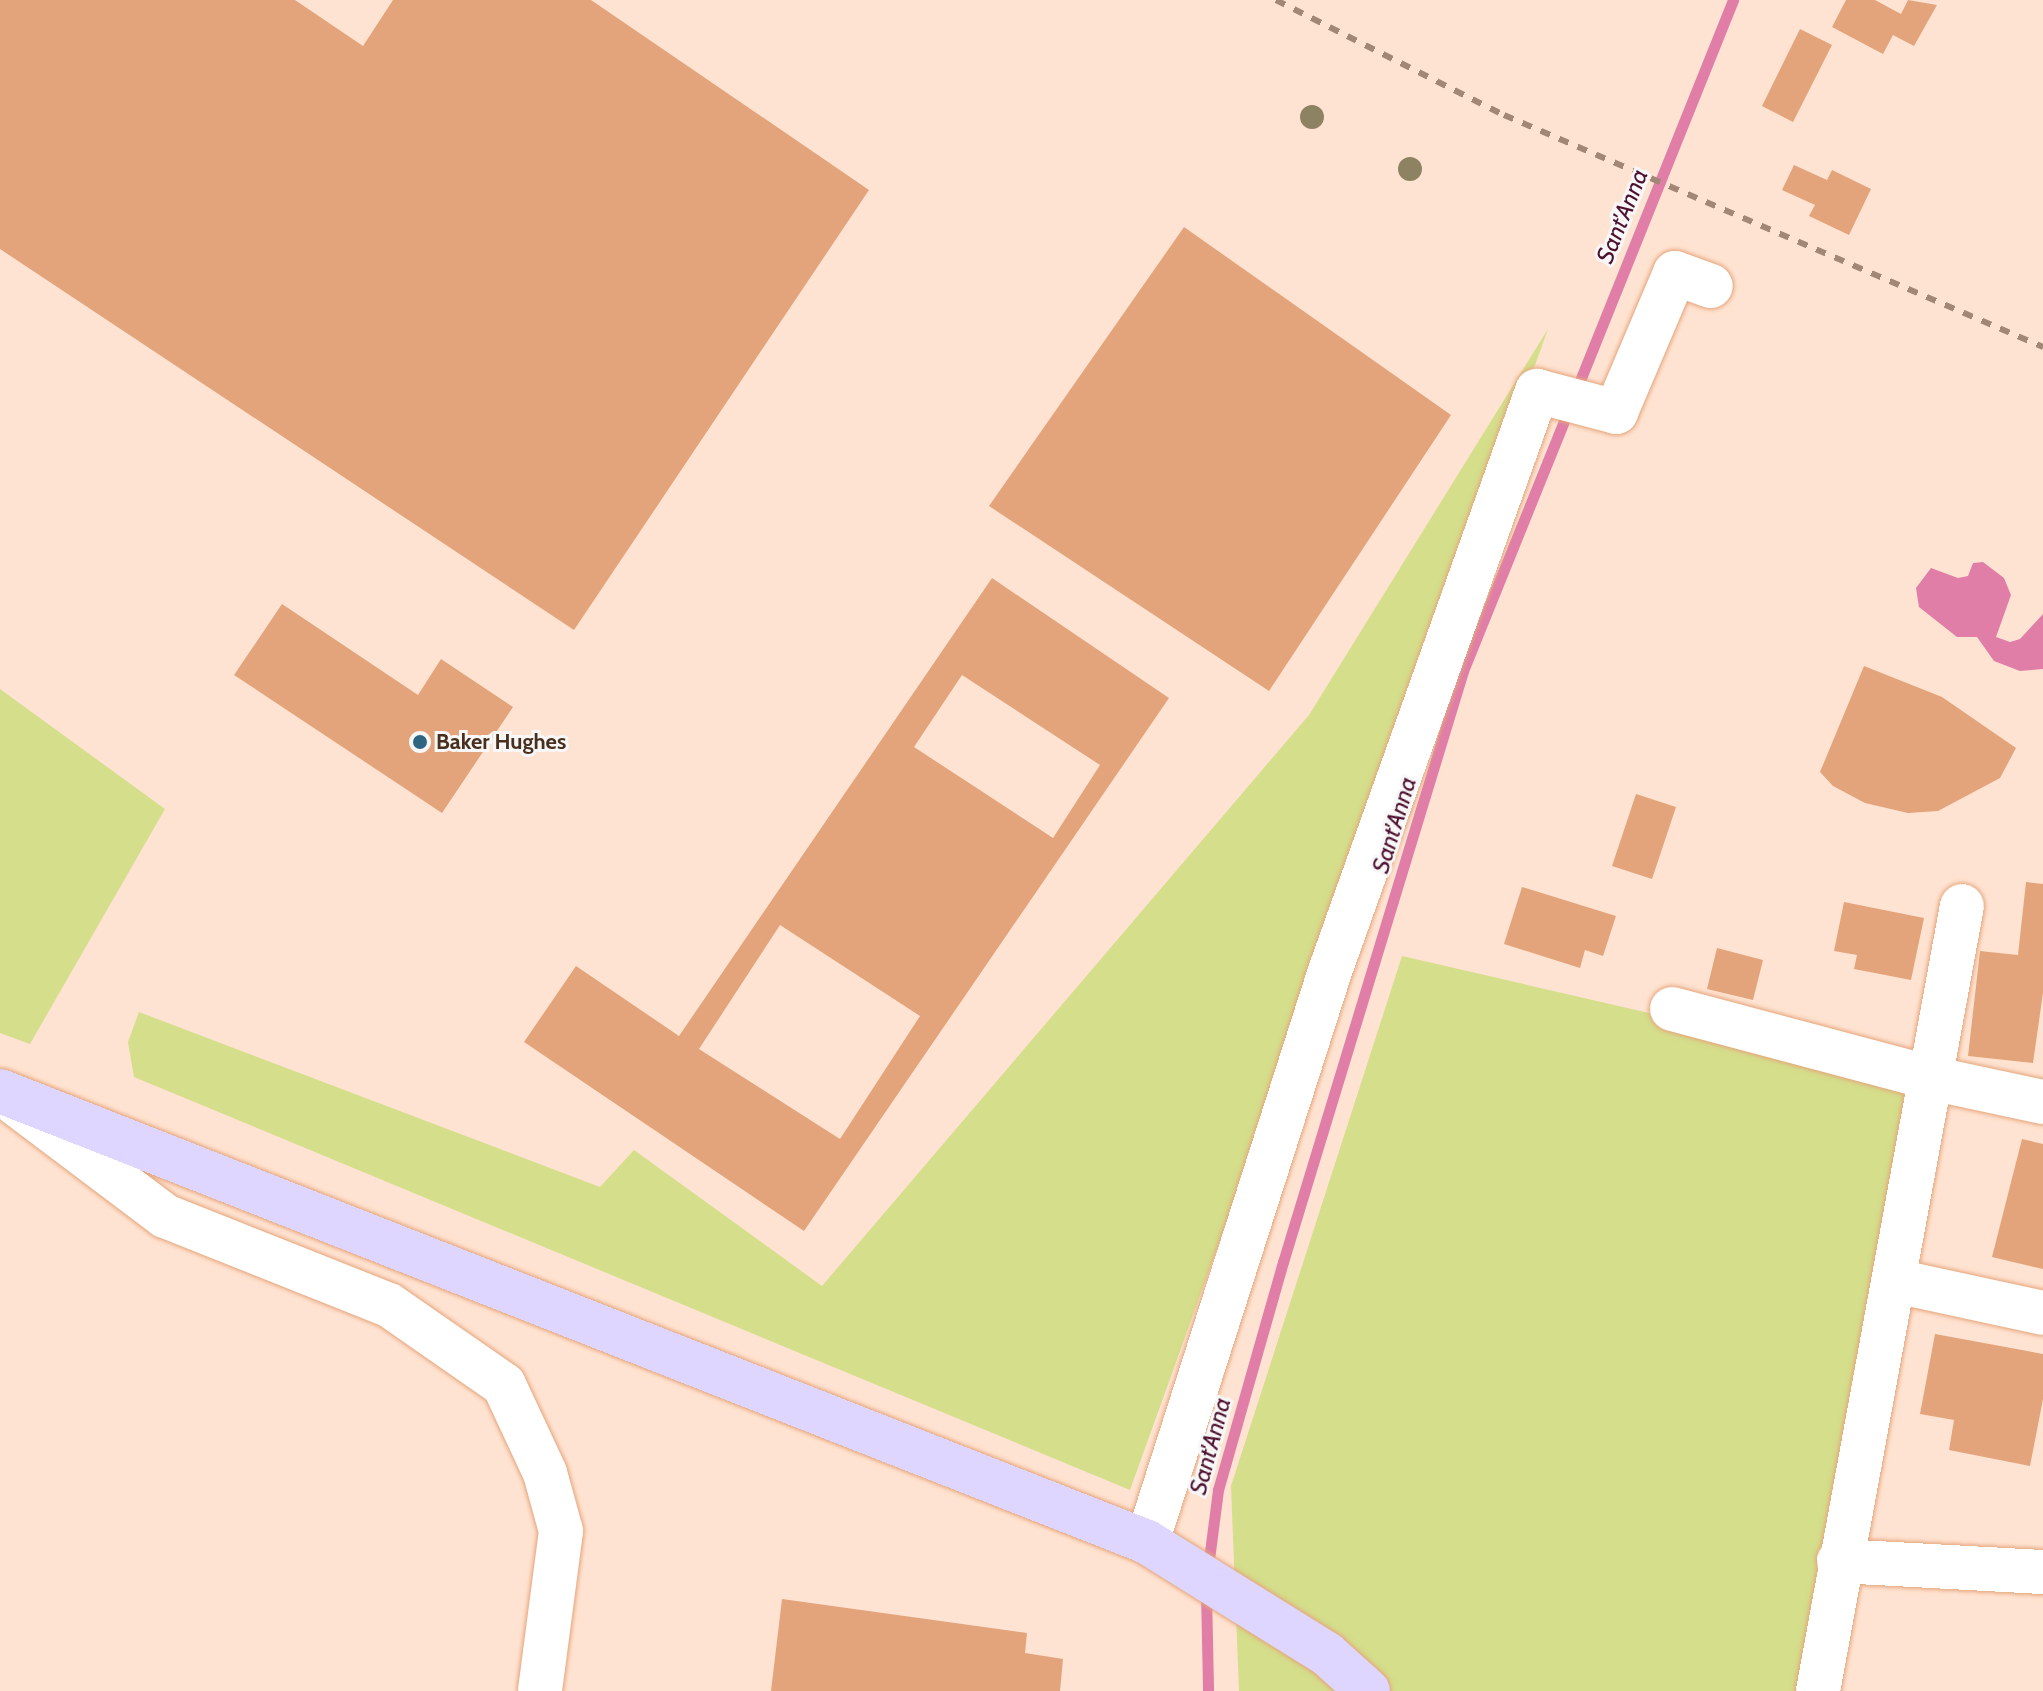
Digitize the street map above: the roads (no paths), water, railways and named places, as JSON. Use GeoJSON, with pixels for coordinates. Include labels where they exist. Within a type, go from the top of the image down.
{"type":"FeatureCollection","features":[{"type":"Feature","properties":{"kind":"main road"},"geometry":{"type":"LineString","coordinates":[[0,1091],[1162,1551],[1327,1654],[1368,1691]]}},
{"type":"Feature","properties":{"kind":"street"},"geometry":{"type":"LineString","coordinates":[[1162,1551],[1330,971],[1473,560],[1537,391],[1616,412],[1675,273],[1711,286]]}},
{"type":"Feature","properties":{"kind":"street"},"geometry":{"type":"LineString","coordinates":[[1818,1691],[1839,1561],[1895,1281],[1962,906]]}},
{"type":"Feature","properties":{"kind":"street"},"geometry":{"type":"LineString","coordinates":[[1672,1009],[1931,1078],[2043,1102]]}},
{"type":"Feature","properties":{"kind":"street"},"geometry":{"type":"LineString","coordinates":[[0,1091],[165,1216],[389,1305],[504,1385],[545,1473],[561,1531],[540,1691]]}},
{"type":"Feature","properties":{"kind":"street"},"geometry":{"type":"LineString","coordinates":[[1895,1281],[2043,1313]]}},
{"type":"Feature","properties":{"kind":"street"},"geometry":{"type":"LineString","coordinates":[[1839,1561],[2043,1572]]}},
{"type":"Feature","properties":{"kind":"waterway","name":"Sant'Anna"},"geometry":{"type":"LineString","coordinates":[[1575,393],[1733,0]]}},
{"type":"Feature","properties":{"kind":"waterway","name":"Sant'Anna"},"geometry":{"type":"LineString","coordinates":[[1208,1567],[1218,1490],[1283,1262],[1463,671],[1569,409]]}},
{"type":"Feature","properties":{"kind":"waterway","name":"Sant'Anna"},"geometry":{"type":"LineString","coordinates":[[1206,1592],[1208,1691]]}},
{"type":"Feature","properties":{"kind":"railway"},"geometry":{"type":"LineString","coordinates":[[1276,0],[1504,115],[2043,347]]}},
{"type":"Feature","properties":{"kind":"place","name":"Baker Hughes"},"geometry":{"type":"Point","coordinates":[420,742]}}]}
